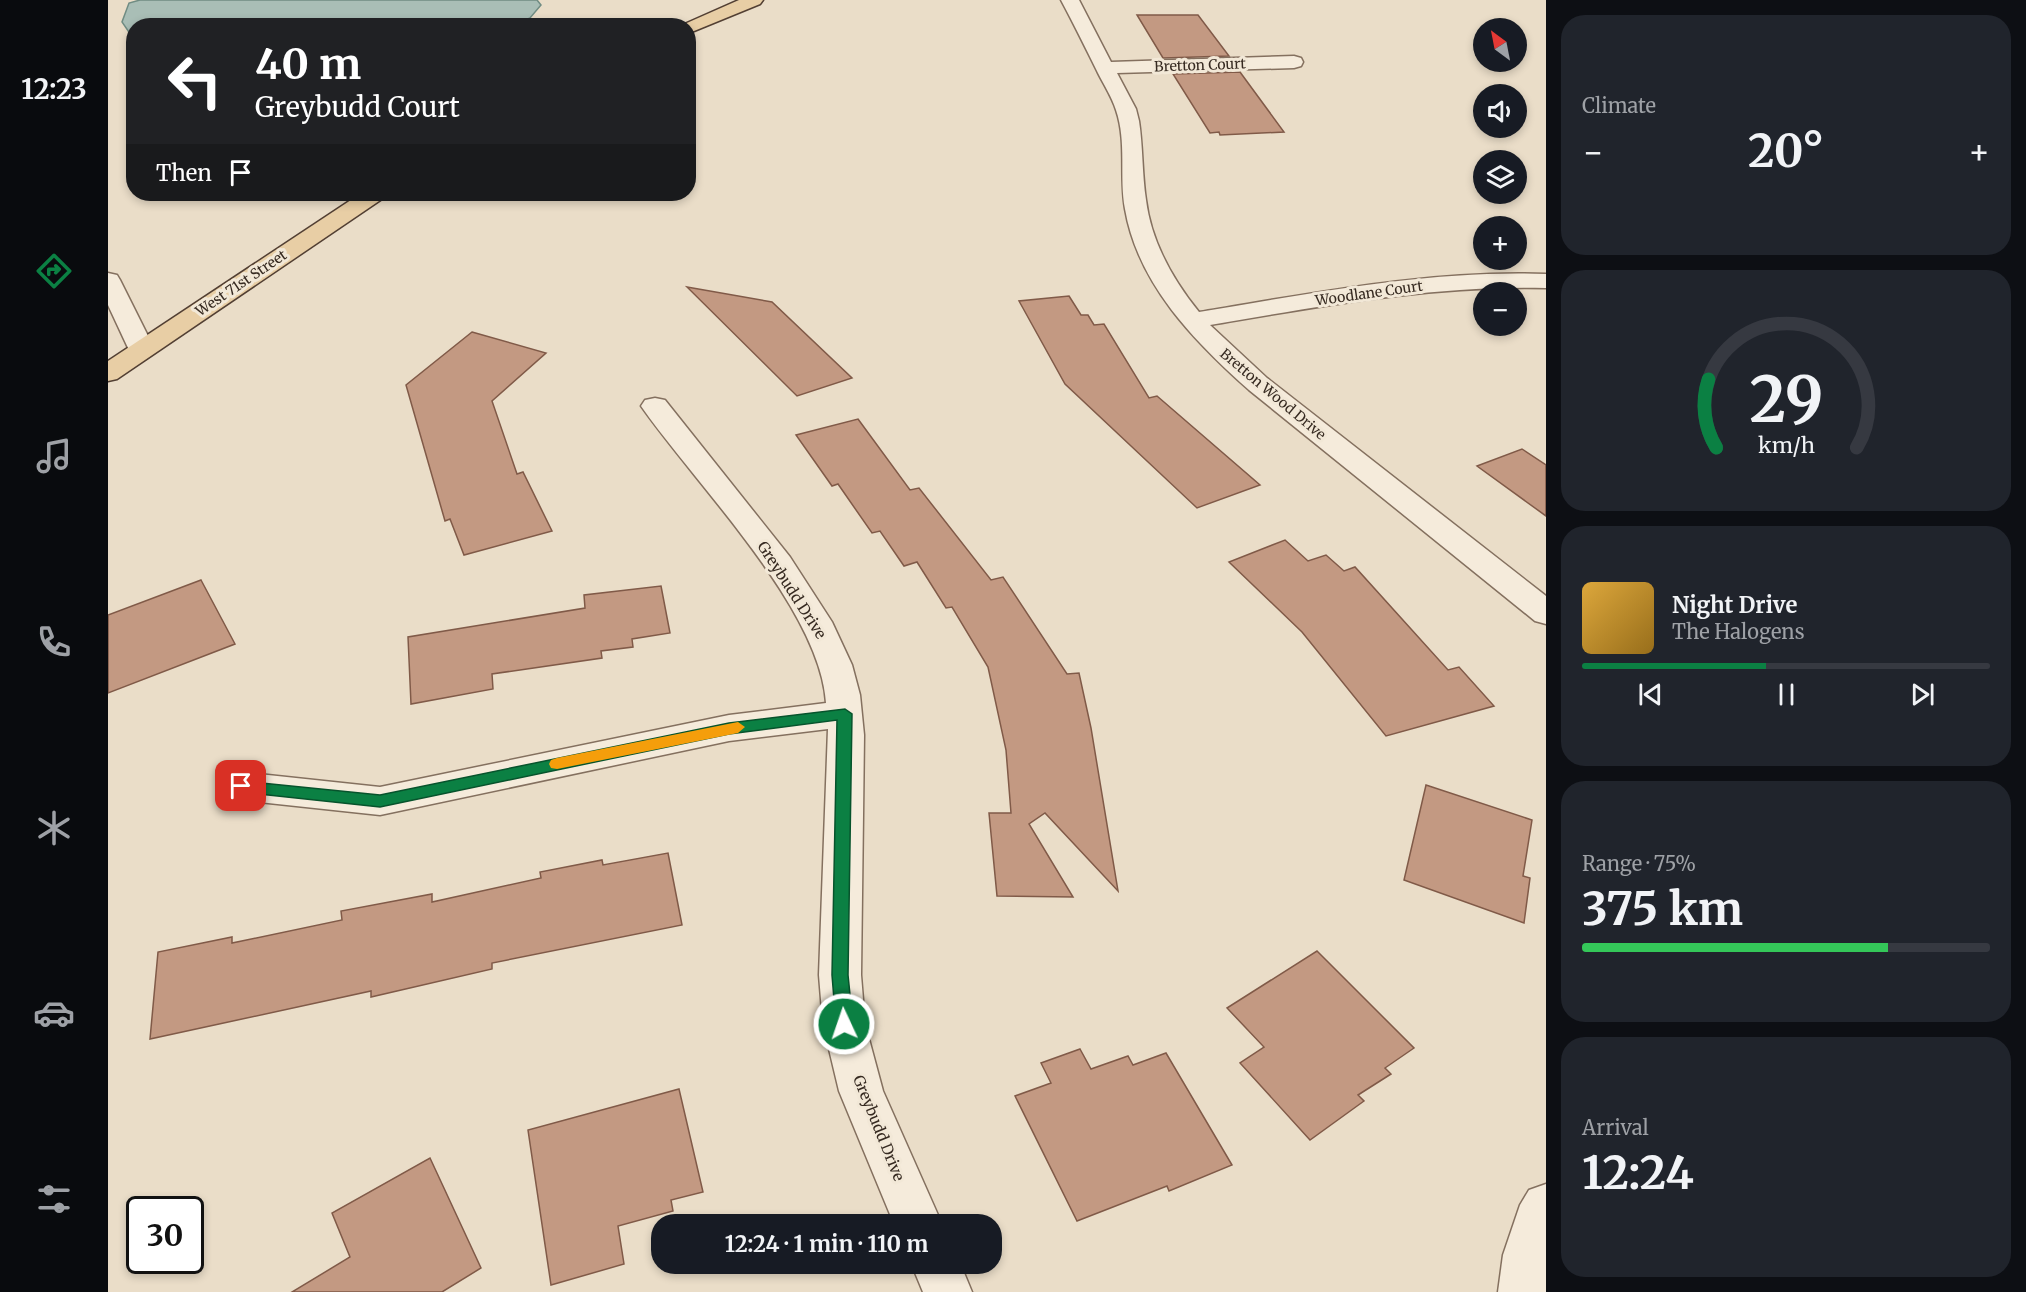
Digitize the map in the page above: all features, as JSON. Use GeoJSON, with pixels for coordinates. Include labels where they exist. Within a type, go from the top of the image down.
{"type":"FeatureCollection","features":[{"type":"Feature","properties":{"kind":"main road"},"geometry":{"type":"LineString","coordinates":[[696,24],[754,0]]}},
{"type":"Feature","properties":{"kind":"main road","name":"West 71st Street"},"geometry":{"type":"LineString","coordinates":[[108,373],[364,201]]}},
{"type":"Feature","properties":{"kind":"street","name":"Bretton Wood Drive"},"geometry":{"type":"LineString","coordinates":[[1071,0],[1129,118],[1135,202],[1142,233],[1161,275],[1193,320],[1222,352],[1258,384],[1546,613]]}},
{"type":"Feature","properties":{"kind":"street","name":"Bretton Court"},"geometry":{"type":"LineString","coordinates":[[1106,68],[1294,62]]}},
{"type":"Feature","properties":{"kind":"street"},"geometry":{"type":"LineString","coordinates":[[108,280],[142,350]]}},
{"type":"Feature","properties":{"kind":"street","name":"Woodlane Court"},"geometry":{"type":"LineString","coordinates":[[1193,320],[1423,285],[1472,280],[1546,281]]}},
{"type":"Feature","properties":{"kind":"street","name":"Greybudd Drive"},"geometry":{"type":"LineString","coordinates":[[655,406],[779,564],[816,622],[835,665],[841,685],[845,714],[840,975],[844,1024],[861,1091],[914,1214]]}},
{"type":"Feature","properties":{"kind":"street"},"geometry":{"type":"LineString","coordinates":[[241,786],[380,801],[729,728],[845,714]]}},
{"type":"Feature","properties":{"kind":"street"},"geometry":{"type":"LineString","coordinates":[[1522,1292],[1527,1255],[1534,1241],[1537,1222],[1546,1207]]}},
{"type":"Feature","properties":{"kind":"street"},"geometry":{"type":"LineString","coordinates":[[940,1274],[948,1292]]}},
{"type":"Feature","properties":{"kind":"shaded area"},"geometry":{"type":"Polygon","coordinates":[[[140,0],[537,0],[541,5],[530,18],[126,18],[126,28],[122,22],[129,3],[140,0]]]}},
{"type":"Feature","properties":{"kind":"building"},"geometry":{"type":"Polygon","coordinates":[[[1137,15],[1198,15],[1229,56],[1163,58],[1137,15]]]}},
{"type":"Feature","properties":{"kind":"building"},"geometry":{"type":"Polygon","coordinates":[[[1240,72],[1284,132],[1220,135],[1219,132],[1210,133],[1173,74],[1240,72]]]}},
{"type":"Feature","properties":{"kind":"building"},"geometry":{"type":"Polygon","coordinates":[[[687,287],[772,302],[852,378],[797,396],[687,287]]]}},
{"type":"Feature","properties":{"kind":"building"},"geometry":{"type":"Polygon","coordinates":[[[1069,296],[1081,315],[1088,315],[1094,325],[1104,324],[1149,398],[1157,396],[1260,485],[1197,508],[1065,384],[1019,301],[1069,296]]]}},
{"type":"Feature","properties":{"kind":"building"},"geometry":{"type":"Polygon","coordinates":[[[472,332],[546,353],[492,401],[517,474],[523,472],[552,531],[464,555],[450,519],[445,521],[406,385],[472,332]]]}},
{"type":"Feature","properties":{"kind":"building"},"geometry":{"type":"Polygon","coordinates":[[[858,419],[910,490],[919,488],[991,580],[1003,577],[1067,674],[1079,673],[1091,728],[1118,891],[1045,813],[1029,824],[1073,897],[997,896],[989,813],[1011,813],[1006,750],[988,667],[952,607],[946,608],[917,562],[904,566],[880,531],[872,533],[838,484],[832,486],[796,435],[858,419]]]}},
{"type":"Feature","properties":{"kind":"building"},"geometry":{"type":"Polygon","coordinates":[[[1522,449],[1546,465],[1546,516],[1477,466],[1522,449]]]}},
{"type":"Feature","properties":{"kind":"building"},"geometry":{"type":"Polygon","coordinates":[[[1285,540],[1308,561],[1326,555],[1344,571],[1355,567],[1448,670],[1459,667],[1494,706],[1386,736],[1302,632],[1229,562],[1285,540]]]}},
{"type":"Feature","properties":{"kind":"building"},"geometry":{"type":"Polygon","coordinates":[[[201,580],[235,644],[108,693],[108,615],[201,580]]]}},
{"type":"Feature","properties":{"kind":"building"},"geometry":{"type":"Polygon","coordinates":[[[661,586],[670,633],[632,639],[633,647],[601,651],[602,658],[492,674],[493,689],[411,704],[408,637],[585,608],[584,595],[661,586]]]}},
{"type":"Feature","properties":{"kind":"building"},"geometry":{"type":"Polygon","coordinates":[[[1426,785],[1532,820],[1523,876],[1530,878],[1524,923],[1404,880],[1426,785]]]}},
{"type":"Feature","properties":{"kind":"building"},"geometry":{"type":"Polygon","coordinates":[[[668,853],[682,925],[492,963],[492,969],[371,997],[371,991],[150,1039],[158,952],[232,937],[232,943],[342,920],[341,911],[432,894],[432,902],[541,878],[540,872],[602,860],[603,865],[668,853]]]}},
{"type":"Feature","properties":{"kind":"building"},"geometry":{"type":"Polygon","coordinates":[[[1317,951],[1414,1048],[1385,1068],[1391,1074],[1358,1095],[1364,1101],[1310,1140],[1240,1063],[1264,1047],[1227,1008],[1317,951]]]}},
{"type":"Feature","properties":{"kind":"building"},"geometry":{"type":"Polygon","coordinates":[[[1080,1049],[1091,1069],[1128,1056],[1133,1065],[1166,1053],[1232,1165],[1169,1191],[1167,1186],[1077,1221],[1015,1096],[1051,1083],[1041,1063],[1080,1049]]]}},
{"type":"Feature","properties":{"kind":"building"},"geometry":{"type":"Polygon","coordinates":[[[679,1089],[703,1192],[671,1200],[673,1211],[651,1214],[651,1217],[618,1226],[624,1264],[551,1285],[528,1130],[679,1089]]]}},
{"type":"Feature","properties":{"kind":"building"},"geometry":{"type":"Polygon","coordinates":[[[430,1158],[481,1268],[442,1292],[292,1292],[350,1257],[332,1213],[430,1158]]]}},
{"type":"Feature","properties":{"kind":"slow traffic"},"geometry":{"type":"LineString","coordinates":[[557,764],[738,727]]}},
{"type":"Feature","properties":{"kind":"route"},"geometry":{"type":"LineString","coordinates":[[241,786],[380,801],[729,728],[845,714],[840,975],[844,1024]]}}]}
